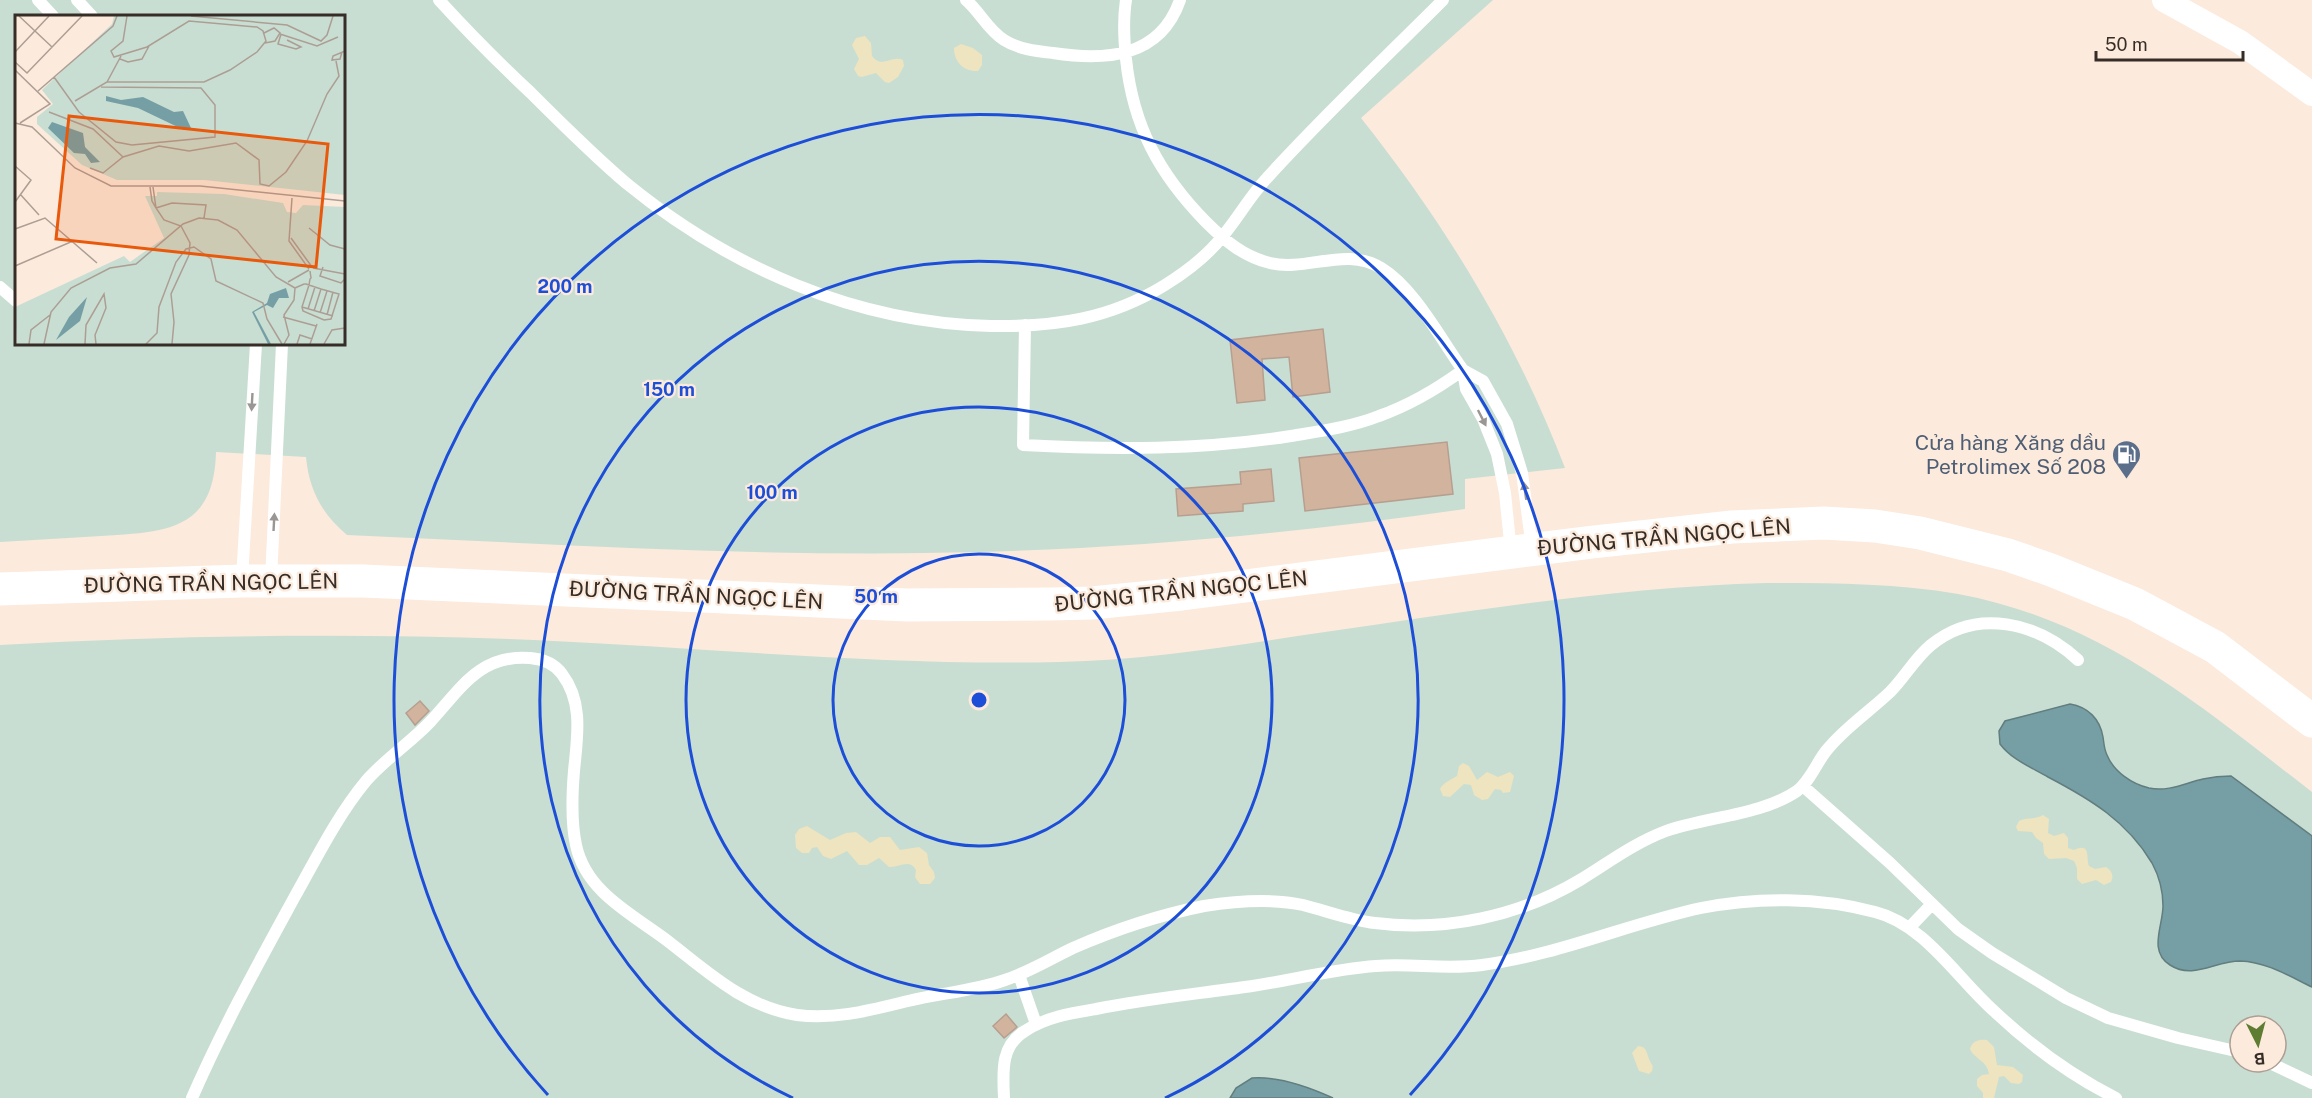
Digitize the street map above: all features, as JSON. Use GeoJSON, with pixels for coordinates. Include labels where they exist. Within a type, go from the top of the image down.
{"type":"FeatureCollection","features":[{"type":"Feature","properties":{"kind":"street"},"geometry":{"type":"LineString","coordinates":[[2164,0],[2240,42],[2312,94]]}},
{"type":"Feature","properties":{"kind":"street","name":"ĐƯỜNG TRẦN NGỌC LÊN"},"geometry":{"type":"LineString","coordinates":[[0,590],[257,581],[363,581],[907,605],[1092,603],[1722,528],[1774,524],[1875,526],[1920,533],[2008,555],[2135,604],[2215,647],[2312,721]]}},
{"type":"Feature","properties":{"kind":"lane"},"geometry":{"type":"LineString","coordinates":[[38,0],[52,15]]}},
{"type":"Feature","properties":{"kind":"lane"},"geometry":{"type":"LineString","coordinates":[[76,0],[91,15]]}},
{"type":"Feature","properties":{"kind":"lane"},"geometry":{"type":"LineString","coordinates":[[439,0],[595,156],[659,209],[729,254],[805,289],[871,310],[940,323],[1025,325],[1101,316],[1146,297],[1187,270],[1206,255],[1222,237],[1268,177],[1443,0]]}},
{"type":"Feature","properties":{"kind":"lane"},"geometry":{"type":"LineString","coordinates":[[966,0],[995,33],[1015,45],[1032,50],[1093,58],[1125,52],[1145,44],[1162,32],[1170,22],[1180,0]]}},
{"type":"Feature","properties":{"kind":"lane"},"geometry":{"type":"LineString","coordinates":[[1126,0],[1125,52],[1129,83],[1137,117],[1157,162],[1194,209],[1222,237],[1244,253],[1269,263],[1296,266],[1350,258],[1361,260],[1381,268],[1405,290],[1462,370],[1466,389],[1484,419],[1497,454],[1505,493],[1522,551]]}},
{"type":"Feature","properties":{"kind":"lane"},"geometry":{"type":"LineString","coordinates":[[0,287],[15,300]]}},
{"type":"Feature","properties":{"kind":"lane"},"geometry":{"type":"LineString","coordinates":[[1025,325],[1023,445],[1181,447],[1228,444],[1323,431],[1350,426],[1404,406],[1434,390],[1462,370]]}},
{"type":"Feature","properties":{"kind":"lane"},"geometry":{"type":"LineString","coordinates":[[256,345],[257,581]]}},
{"type":"Feature","properties":{"kind":"lane"},"geometry":{"type":"LineString","coordinates":[[257,581],[282,345]]}},
{"type":"Feature","properties":{"kind":"lane"},"geometry":{"type":"LineString","coordinates":[[1462,370],[1483,381],[1507,424],[1522,473],[1522,551]]}},
{"type":"Feature","properties":{"kind":"lane"},"geometry":{"type":"LineString","coordinates":[[192,1098],[227,1020],[255,966],[331,832],[363,785],[379,766],[428,724],[460,686],[483,669],[507,659],[533,658],[553,665],[564,676],[572,693],[576,704],[579,730],[573,778],[574,830],[579,857],[585,871],[602,892],[739,995],[778,1011],[799,1015],[834,1016],[879,1009],[988,985],[1019,975],[1077,947],[1122,929],[1174,913],[1225,903],[1270,900],[1288,902],[1352,920],[1393,925],[1444,923],[1495,915],[1521,908],[1561,891],[1621,853],[1653,836],[1764,805],[1804,787],[1813,770],[1833,743],[1896,686],[1931,645],[1959,629],[1989,623],[2019,626],[2046,637],[2078,660]]}},
{"type":"Feature","properties":{"kind":"lane"},"geometry":{"type":"LineString","coordinates":[[1804,787],[1890,863],[1958,929],[1978,944],[2087,1009],[2125,1024],[2228,1049]]}},
{"type":"Feature","properties":{"kind":"lane"},"geometry":{"type":"LineString","coordinates":[[1004,1098],[1003,1073],[1006,1052],[1016,1037],[1036,1024],[1059,1016],[1273,983],[1350,968],[1403,965],[1453,967],[1508,961],[1565,948],[1691,911],[1729,904],[1779,901],[1828,903],[1887,915],[1910,927],[1923,937],[1995,1013],[2027,1040],[2074,1073],[2116,1098]]}},
{"type":"Feature","properties":{"kind":"lane"},"geometry":{"type":"LineString","coordinates":[[1910,927],[1932,904]]}},
{"type":"Feature","properties":{"kind":"lane"},"geometry":{"type":"LineString","coordinates":[[1019,975],[1036,1024]]}},
{"type":"Feature","properties":{"kind":"lane"},"geometry":{"type":"LineString","coordinates":[[2288,1072],[2312,1083]]}},
{"type":"Feature","properties":{"kind":"green space"},"geometry":{"type":"Polygon","coordinates":[[[0,0],[1493,0],[1361,118],[1422,200],[1476,285],[1524,374],[1565,468],[1465,479],[1465,509],[1222,538],[1038,550],[820,553],[583,546],[347,535],[330,519],[318,500],[310,480],[306,457],[216,452],[213,478],[206,498],[196,512],[182,522],[165,528],[125,534],[0,542],[0,0]]]}},
{"type":"Feature","properties":{"kind":"green space"},"geometry":{"type":"Polygon","coordinates":[[[1767,583],[1887,586],[1935,590],[2010,607],[2059,624],[2147,670],[2189,698],[2312,792],[2312,1098],[0,1098],[0,645],[201,637],[401,636],[534,640],[862,659],[993,663],[1093,661],[1226,647],[1546,601],[1656,589],[1767,583]]]}},
{"type":"Feature","properties":{"kind":"sand"},"geometry":{"type":"Polygon","coordinates":[[[865,36],[871,43],[872,56],[876,60],[883,62],[894,59],[903,60],[904,66],[898,77],[889,83],[876,73],[858,76],[854,69],[859,59],[852,45],[856,38],[865,36]]]}},
{"type":"Feature","properties":{"kind":"sand"},"geometry":{"type":"Polygon","coordinates":[[[961,44],[973,48],[982,55],[982,65],[978,71],[968,70],[958,62],[954,48],[961,44]]]}},
{"type":"Feature","properties":{"kind":"sand"},"geometry":{"type":"Polygon","coordinates":[[[1463,763],[1469,766],[1477,780],[1487,772],[1498,777],[1510,772],[1514,776],[1510,792],[1503,793],[1495,789],[1488,799],[1482,800],[1474,795],[1471,785],[1464,784],[1450,797],[1443,796],[1440,789],[1457,776],[1459,766],[1463,763]]]}},
{"type":"Feature","properties":{"kind":"sand"},"geometry":{"type":"Polygon","coordinates":[[[2043,815],[2049,819],[2048,833],[2054,836],[2064,833],[2068,838],[2068,848],[2085,849],[2089,866],[2095,869],[2106,867],[2112,873],[2111,882],[2104,885],[2096,880],[2082,884],[2077,879],[2077,868],[2074,861],[2066,858],[2049,859],[2044,854],[2043,843],[2032,832],[2018,831],[2016,827],[2019,821],[2043,815]]]}},
{"type":"Feature","properties":{"kind":"sand"},"geometry":{"type":"Polygon","coordinates":[[[807,826],[830,840],[846,833],[856,832],[870,843],[880,837],[890,837],[900,850],[919,847],[927,853],[935,878],[930,884],[920,884],[915,877],[916,870],[913,866],[904,864],[889,867],[879,858],[867,865],[859,865],[847,851],[831,859],[823,856],[817,847],[812,848],[809,853],[802,853],[796,848],[795,835],[799,829],[807,826]]]}},
{"type":"Feature","properties":{"kind":"sand"},"geometry":{"type":"Polygon","coordinates":[[[1987,1040],[1994,1047],[1997,1065],[2013,1067],[2023,1075],[2022,1082],[2019,1084],[2011,1083],[2004,1076],[1999,1077],[1994,1098],[1983,1098],[1983,1093],[1977,1086],[1977,1079],[1989,1074],[1986,1066],[1970,1049],[1976,1041],[1987,1040]]]}},
{"type":"Feature","properties":{"kind":"sand"},"geometry":{"type":"Polygon","coordinates":[[[1638,1046],[1646,1050],[1652,1066],[1649,1074],[1639,1071],[1632,1053],[1638,1046]]]}},
{"type":"Feature","properties":{"kind":"water"},"geometry":{"type":"Polygon","coordinates":[[[2070,704],[2088,711],[2096,719],[2110,761],[2119,772],[2136,784],[2163,789],[2206,778],[2231,776],[2312,836],[2312,987],[2278,970],[2250,962],[2231,962],[2187,971],[2170,965],[2163,959],[2158,945],[2163,906],[2159,878],[2142,848],[2119,823],[2093,803],[2016,759],[2000,744],[1999,731],[2005,721],[2070,704]]]}},
{"type":"Feature","properties":{"kind":"water"},"geometry":{"type":"Polygon","coordinates":[[[1252,1078],[1293,1083],[1333,1098],[1230,1098],[1236,1088],[1252,1078]]]}},
{"type":"Feature","properties":{"kind":"building"},"geometry":{"type":"Polygon","coordinates":[[[1323,329],[1330,392],[1293,397],[1289,357],[1262,359],[1265,400],[1237,403],[1230,340],[1323,329]]]}},
{"type":"Feature","properties":{"kind":"building"},"geometry":{"type":"Polygon","coordinates":[[[1447,442],[1453,494],[1305,511],[1299,458],[1447,442]]]}},
{"type":"Feature","properties":{"kind":"building"},"geometry":{"type":"Polygon","coordinates":[[[1271,469],[1274,501],[1243,504],[1243,511],[1178,516],[1176,489],[1241,484],[1240,472],[1271,469]]]}},
{"type":"Feature","properties":{"kind":"building"},"geometry":{"type":"Polygon","coordinates":[[[420,701],[429,711],[415,725],[406,713],[420,701]]]}},
{"type":"Feature","properties":{"kind":"building"},"geometry":{"type":"Polygon","coordinates":[[[1006,1014],[1017,1027],[1004,1038],[993,1026],[1006,1014]]]}},
{"type":"Feature","properties":{"kind":"place","name":"Cửa hàng Xăng dầu Petrolimex Số 208"},"geometry":{"type":"Point","coordinates":[2127,480]}}]}
